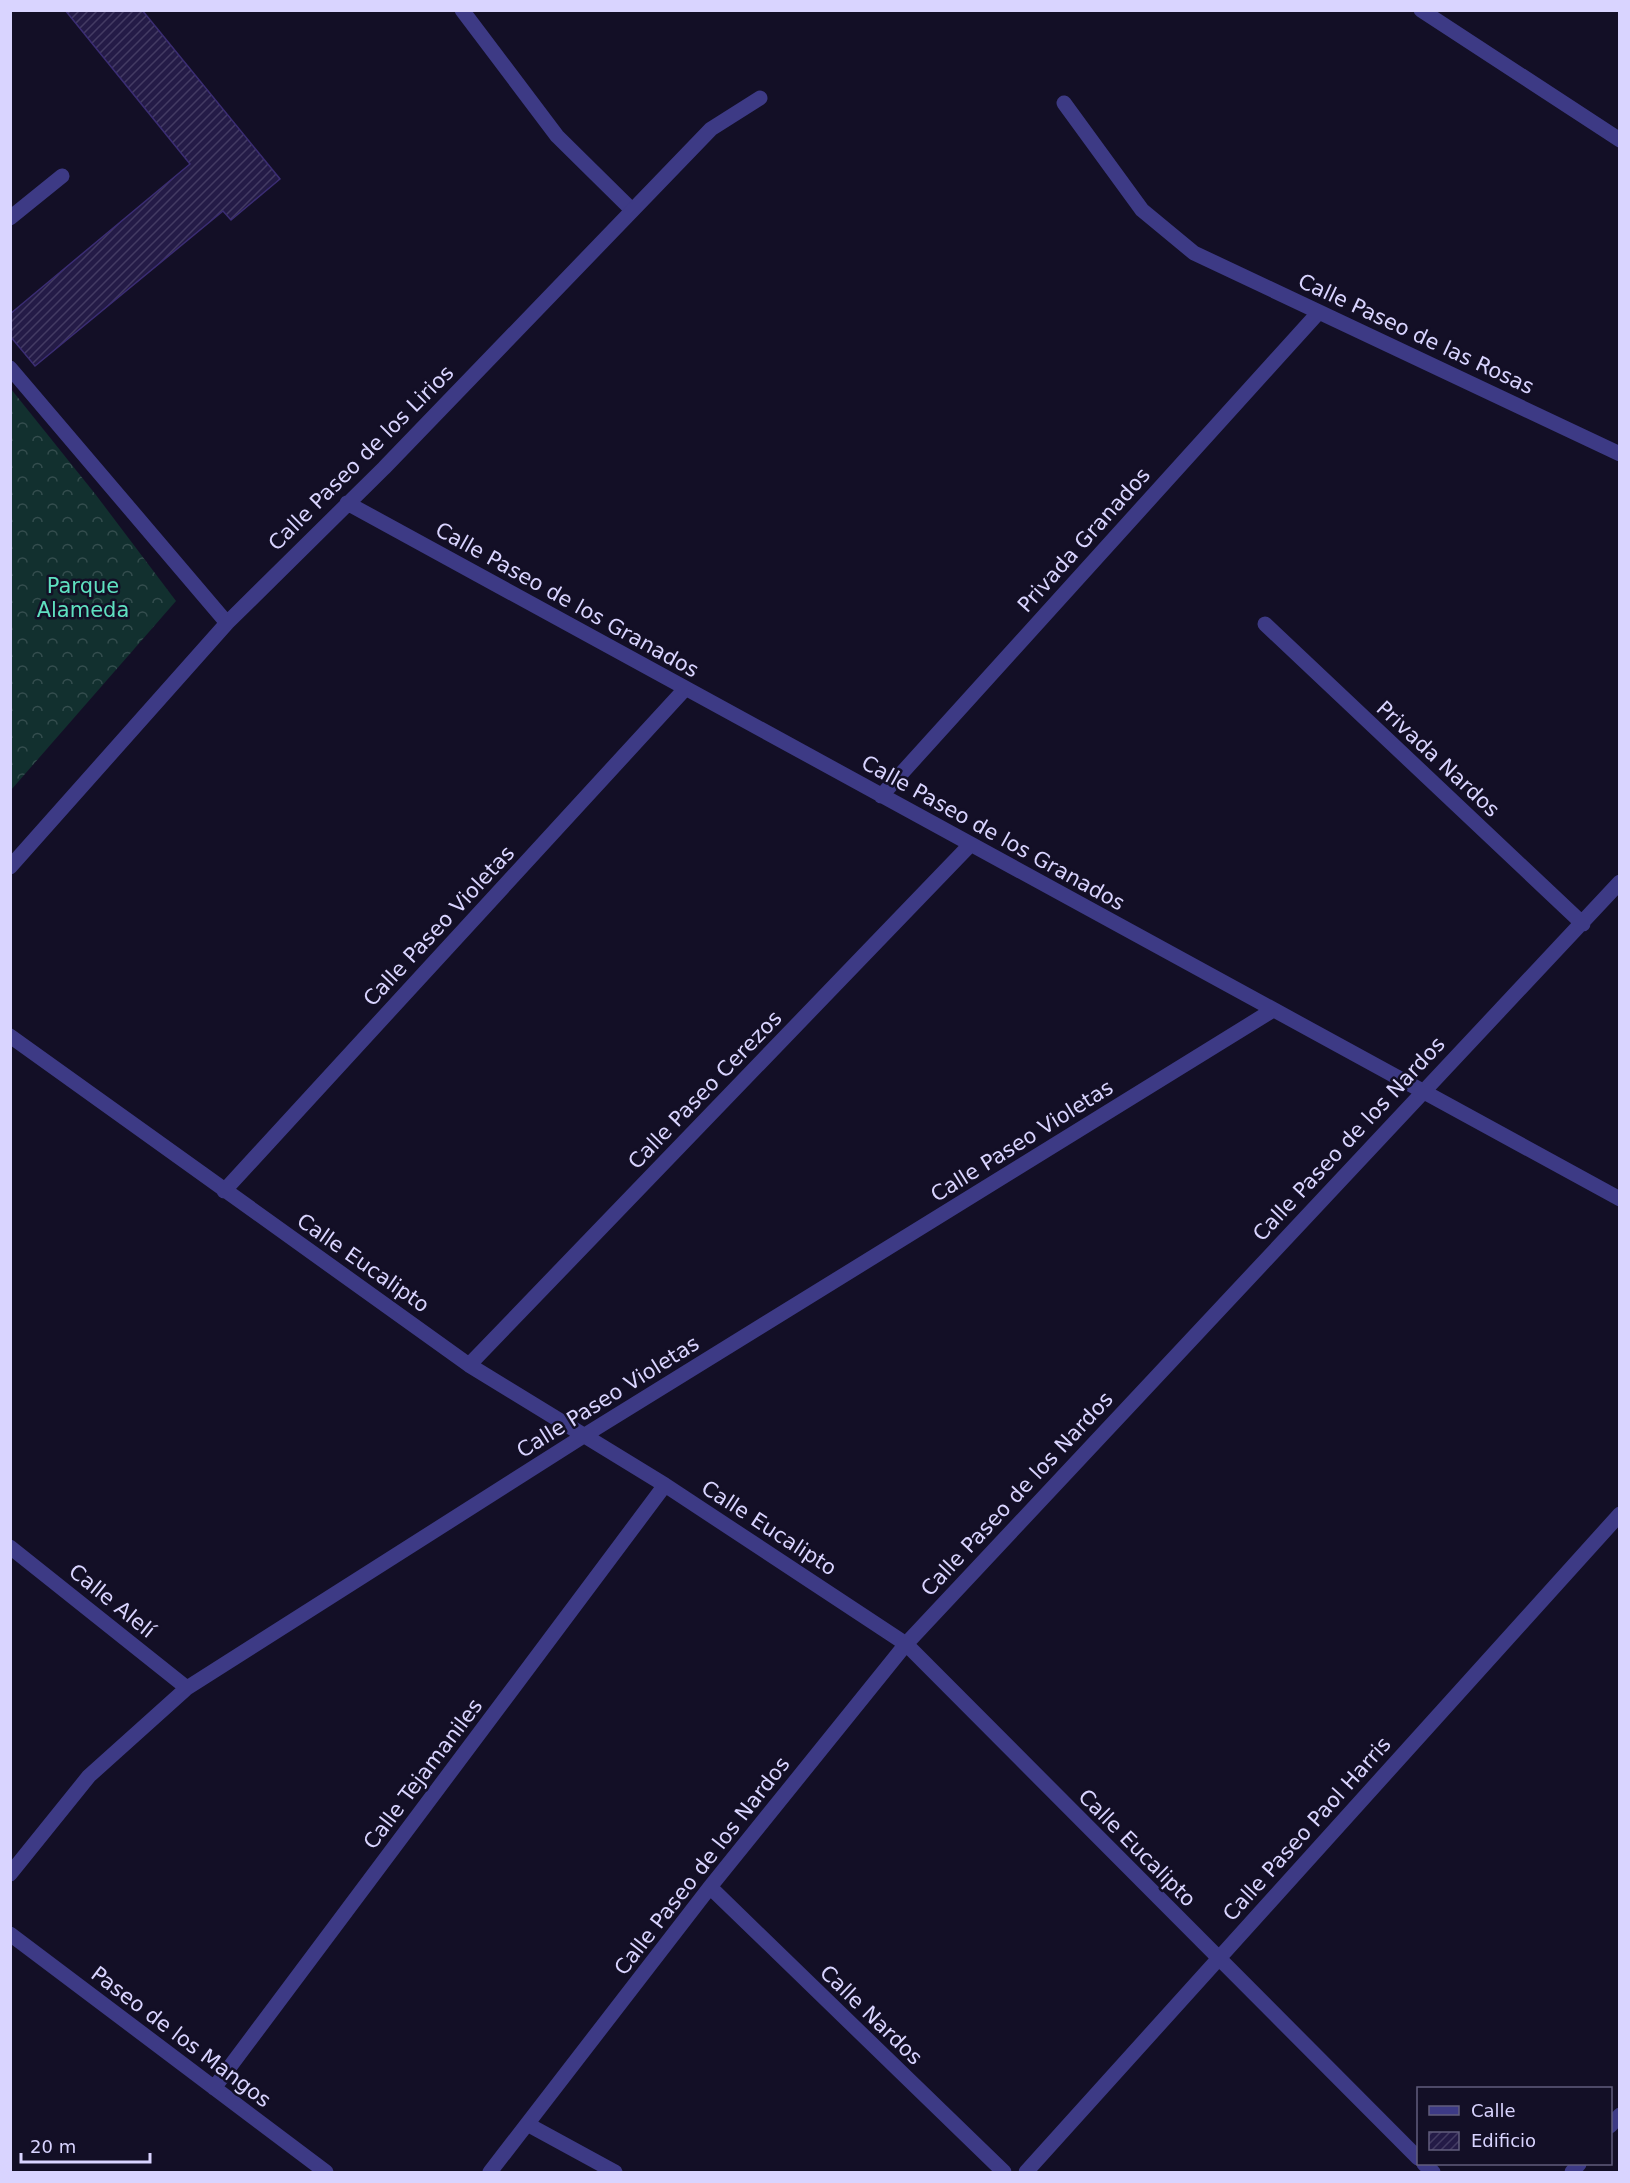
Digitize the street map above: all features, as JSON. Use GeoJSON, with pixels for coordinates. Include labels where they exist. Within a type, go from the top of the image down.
{"type":"FeatureCollection","features":[{"type":"Feature","properties":{"kind":"street"},"geometry":{"type":"LineString","coordinates":[[462,10],[557,136],[632,210]]}},
{"type":"Feature","properties":{"kind":"street"},"geometry":{"type":"LineString","coordinates":[[1420,10],[1620,140]]}},
{"type":"Feature","properties":{"kind":"street","name":"Calle Paseo de los Lirios"},"geometry":{"type":"LineString","coordinates":[[10,867],[227,623],[384,468],[711,129],[760,98]]}},
{"type":"Feature","properties":{"kind":"street","name":"Calle Paseo de las Rosas"},"geometry":{"type":"LineString","coordinates":[[1064,103],[1142,210],[1194,253],[1620,454]]}},
{"type":"Feature","properties":{"kind":"street"},"geometry":{"type":"LineString","coordinates":[[10,218],[62,176]]}},
{"type":"Feature","properties":{"kind":"street","name":"Privada Granados"},"geometry":{"type":"LineString","coordinates":[[880,796],[1319,312]]}},
{"type":"Feature","properties":{"kind":"street"},"geometry":{"type":"LineString","coordinates":[[10,368],[227,623]]}},
{"type":"Feature","properties":{"kind":"street","name":"Calle Paseo de los Granados"},"geometry":{"type":"LineString","coordinates":[[347,503],[1620,1199]]}},
{"type":"Feature","properties":{"kind":"street","name":"Privada Nardos"},"geometry":{"type":"LineString","coordinates":[[1265,624],[1583,924]]}},
{"type":"Feature","properties":{"kind":"street","name":"Calle Paseo Violetas"},"geometry":{"type":"LineString","coordinates":[[224,1191],[685,689]]}},
{"type":"Feature","properties":{"kind":"street","name":"Calle Paseo Cerezos"},"geometry":{"type":"LineString","coordinates":[[470,1365],[970,845]]}},
{"type":"Feature","properties":{"kind":"street","name":"Calle Paseo de los Nardos"},"geometry":{"type":"LineString","coordinates":[[490,2172],[710,1887],[906,1644],[1422,1090],[1583,924],[1620,882]]}},
{"type":"Feature","properties":{"kind":"street","name":"Calle Paseo Violetas"},"geometry":{"type":"LineString","coordinates":[[10,1874],[89,1776],[187,1688],[585,1435],[1273,1010]]}},
{"type":"Feature","properties":{"kind":"street","name":"Calle Eucalipto"},"geometry":{"type":"LineString","coordinates":[[10,1036],[470,1365],[665,1485],[906,1644],[1218,1960],[1417,2156]]}},
{"type":"Feature","properties":{"kind":"street","name":"Calle Tejamaniles"},"geometry":{"type":"LineString","coordinates":[[214,2088],[665,1485]]}},
{"type":"Feature","properties":{"kind":"street","name":"Calle Paseo Paol Harris"},"geometry":{"type":"LineString","coordinates":[[1026,2172],[1620,1514]]}},
{"type":"Feature","properties":{"kind":"street","name":"Calle Alelí"},"geometry":{"type":"LineString","coordinates":[[10,1547],[187,1688]]}},
{"type":"Feature","properties":{"kind":"street","name":"Calle Nardos"},"geometry":{"type":"LineString","coordinates":[[710,1887],[1004,2172]]}},
{"type":"Feature","properties":{"kind":"street","name":"Paseo de los Mangos"},"geometry":{"type":"LineString","coordinates":[[10,1934],[326,2172]]}},
{"type":"Feature","properties":{"kind":"street"},"geometry":{"type":"LineString","coordinates":[[527,2124],[615,2172]]}},
{"type":"Feature","properties":{"kind":"green space","name":"Parque Alameda"},"geometry":{"type":"Polygon","coordinates":[[[11,389],[96,495],[176,601],[11,790],[11,389]]]}},
{"type":"Feature","properties":{"kind":"building"},"geometry":{"type":"Polygon","coordinates":[[[65,10],[142,10],[280,179],[231,220],[223,211],[35,366],[10,336],[10,314],[190,164],[65,10]]]}}]}
